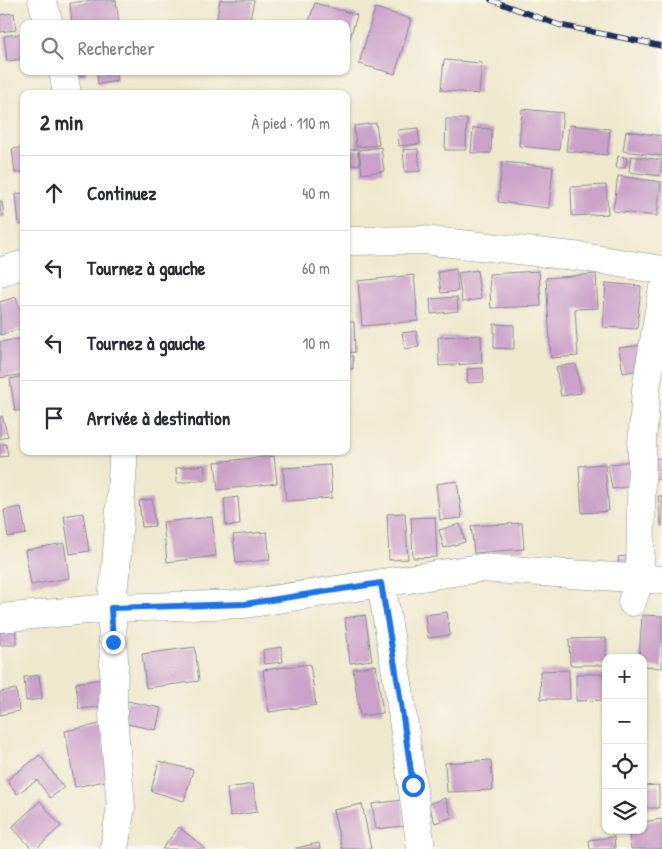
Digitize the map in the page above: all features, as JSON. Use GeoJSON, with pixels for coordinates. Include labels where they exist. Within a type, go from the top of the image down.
{"type":"FeatureCollection","features":[{"type":"Feature","properties":{"kind":"street"},"geometry":{"type":"LineString","coordinates":[[42,0],[48,20]]}},
{"type":"Feature","properties":{"kind":"street"},"geometry":{"type":"LineString","coordinates":[[64,75],[65,90]]}},
{"type":"Feature","properties":{"kind":"street"},"geometry":{"type":"LineString","coordinates":[[350,241],[423,240],[583,256],[662,270]]}},
{"type":"Feature","properties":{"kind":"street"},"geometry":{"type":"LineString","coordinates":[[0,272],[20,265]]}},
{"type":"Feature","properties":{"kind":"street"},"geometry":{"type":"LineString","coordinates":[[0,618],[111,608],[245,604],[480,568],[644,587],[642,443],[646,389],[662,293]]}},
{"type":"Feature","properties":{"kind":"street"},"geometry":{"type":"LineString","coordinates":[[114,849],[121,807],[113,716],[114,660],[111,608],[116,567],[123,455]]}},
{"type":"Feature","properties":{"kind":"street"},"geometry":{"type":"LineString","coordinates":[[381,583],[399,690],[421,849]]}},
{"type":"Feature","properties":{"kind":"building"},"geometry":{"type":"Polygon","coordinates":[[[91,0],[116,0],[118,20],[72,20],[70,3],[91,0]]]}},
{"type":"Feature","properties":{"kind":"building"},"geometry":{"type":"Polygon","coordinates":[[[220,0],[254,0],[250,20],[217,20],[220,0]]]}},
{"type":"Feature","properties":{"kind":"building"},"geometry":{"type":"Polygon","coordinates":[[[315,3],[357,15],[350,38],[350,20],[309,20],[315,3]]]}},
{"type":"Feature","properties":{"kind":"building"},"geometry":{"type":"Polygon","coordinates":[[[375,8],[411,19],[395,74],[359,64],[375,8]]]}},
{"type":"Feature","properties":{"kind":"building"},"geometry":{"type":"Polygon","coordinates":[[[14,13],[16,30],[0,32],[0,15],[14,13]]]}},
{"type":"Feature","properties":{"kind":"building"},"geometry":{"type":"Polygon","coordinates":[[[20,34],[20,59],[7,61],[4,36],[20,34]]]}},
{"type":"Feature","properties":{"kind":"building"},"geometry":{"type":"Polygon","coordinates":[[[444,60],[482,63],[479,94],[441,90],[444,60]]]}},
{"type":"Feature","properties":{"kind":"building"},"geometry":{"type":"Polygon","coordinates":[[[97,75],[116,75],[117,81],[98,84],[97,75]]]}},
{"type":"Feature","properties":{"kind":"building"},"geometry":{"type":"Polygon","coordinates":[[[522,109],[563,113],[559,150],[519,146],[522,109]]]}},
{"type":"Feature","properties":{"kind":"building"},"geometry":{"type":"Polygon","coordinates":[[[446,119],[467,119],[466,150],[445,150],[446,119]]]}},
{"type":"Feature","properties":{"kind":"building"},"geometry":{"type":"Polygon","coordinates":[[[376,123],[379,145],[356,147],[354,126],[376,123]]]}},
{"type":"Feature","properties":{"kind":"building"},"geometry":{"type":"Polygon","coordinates":[[[569,125],[610,129],[607,155],[566,151],[569,125]]]}},
{"type":"Feature","properties":{"kind":"building"},"geometry":{"type":"Polygon","coordinates":[[[418,128],[420,144],[399,146],[398,130],[418,128]]]}},
{"type":"Feature","properties":{"kind":"building"},"geometry":{"type":"Polygon","coordinates":[[[473,128],[492,129],[491,153],[471,153],[473,128]]]}},
{"type":"Feature","properties":{"kind":"building"},"geometry":{"type":"Polygon","coordinates":[[[626,131],[662,136],[662,156],[623,151],[626,131]]]}},
{"type":"Feature","properties":{"kind":"building"},"geometry":{"type":"Polygon","coordinates":[[[381,147],[384,171],[362,174],[359,150],[381,147]]]}},
{"type":"Feature","properties":{"kind":"building"},"geometry":{"type":"Polygon","coordinates":[[[20,148],[20,172],[15,173],[12,149],[20,148]]]}},
{"type":"Feature","properties":{"kind":"building"},"geometry":{"type":"Polygon","coordinates":[[[358,149],[360,164],[351,165],[350,150],[358,149]]]}},
{"type":"Feature","properties":{"kind":"building"},"geometry":{"type":"Polygon","coordinates":[[[418,149],[420,171],[405,172],[403,150],[418,149]]]}},
{"type":"Feature","properties":{"kind":"building"},"geometry":{"type":"Polygon","coordinates":[[[618,156],[627,158],[625,168],[616,168],[618,156]]]}},
{"type":"Feature","properties":{"kind":"building"},"geometry":{"type":"Polygon","coordinates":[[[631,156],[662,160],[660,176],[629,172],[631,156]]]}},
{"type":"Feature","properties":{"kind":"building"},"geometry":{"type":"Polygon","coordinates":[[[502,162],[553,167],[549,208],[498,202],[502,162]]]}},
{"type":"Feature","properties":{"kind":"building"},"geometry":{"type":"Polygon","coordinates":[[[618,176],[661,182],[657,216],[613,211],[618,176]]]}},
{"type":"Feature","properties":{"kind":"building"},"geometry":{"type":"Polygon","coordinates":[[[606,185],[608,214],[572,216],[571,187],[606,185]]]}},
{"type":"Feature","properties":{"kind":"building"},"geometry":{"type":"Polygon","coordinates":[[[16,194],[20,194],[19,225],[16,194]]]}},
{"type":"Feature","properties":{"kind":"building"},"geometry":{"type":"Polygon","coordinates":[[[0,201],[2,201],[4,216],[0,216],[0,201]]]}},
{"type":"Feature","properties":{"kind":"building"},"geometry":{"type":"Polygon","coordinates":[[[456,269],[458,291],[441,293],[438,272],[456,269]]]}},
{"type":"Feature","properties":{"kind":"building"},"geometry":{"type":"Polygon","coordinates":[[[477,270],[481,299],[462,302],[458,273],[477,270]]]}},
{"type":"Feature","properties":{"kind":"building"},"geometry":{"type":"Polygon","coordinates":[[[539,271],[541,306],[491,308],[489,274],[539,271]]]}},
{"type":"Feature","properties":{"kind":"building"},"geometry":{"type":"Polygon","coordinates":[[[596,274],[598,308],[575,309],[578,356],[551,358],[546,278],[596,274]]]}},
{"type":"Feature","properties":{"kind":"building"},"geometry":{"type":"Polygon","coordinates":[[[414,275],[418,321],[362,326],[358,281],[414,275]]]}},
{"type":"Feature","properties":{"kind":"building"},"geometry":{"type":"Polygon","coordinates":[[[606,283],[641,286],[637,329],[603,327],[606,283]]]}},
{"type":"Feature","properties":{"kind":"building"},"geometry":{"type":"Polygon","coordinates":[[[16,297],[20,310],[20,329],[0,335],[0,302],[16,297]]]}},
{"type":"Feature","properties":{"kind":"building"},"geometry":{"type":"Polygon","coordinates":[[[457,297],[458,311],[431,314],[430,299],[457,297]]]}},
{"type":"Feature","properties":{"kind":"building"},"geometry":{"type":"Polygon","coordinates":[[[350,322],[354,322],[355,352],[350,353],[350,322]]]}},
{"type":"Feature","properties":{"kind":"building"},"geometry":{"type":"Polygon","coordinates":[[[494,324],[514,325],[514,349],[494,348],[494,324]]]}},
{"type":"Feature","properties":{"kind":"building"},"geometry":{"type":"Polygon","coordinates":[[[416,331],[419,347],[405,349],[402,333],[416,331]]]}},
{"type":"Feature","properties":{"kind":"building"},"geometry":{"type":"Polygon","coordinates":[[[481,335],[482,363],[439,366],[438,337],[481,335]]]}},
{"type":"Feature","properties":{"kind":"building"},"geometry":{"type":"Polygon","coordinates":[[[20,339],[20,375],[0,378],[0,342],[20,339]]]}},
{"type":"Feature","properties":{"kind":"building"},"geometry":{"type":"Polygon","coordinates":[[[642,345],[646,369],[623,373],[619,348],[642,345]]]}},
{"type":"Feature","properties":{"kind":"building"},"geometry":{"type":"Polygon","coordinates":[[[350,356],[353,356],[353,369],[350,369],[350,356]]]}},
{"type":"Feature","properties":{"kind":"building"},"geometry":{"type":"Polygon","coordinates":[[[576,364],[581,393],[561,396],[556,367],[576,364]]]}},
{"type":"Feature","properties":{"kind":"building"},"geometry":{"type":"Polygon","coordinates":[[[483,368],[484,382],[468,383],[467,369],[483,368]]]}},
{"type":"Feature","properties":{"kind":"building"},"geometry":{"type":"Polygon","coordinates":[[[20,377],[20,410],[15,411],[10,379],[20,377]]]}},
{"type":"Feature","properties":{"kind":"building"},"geometry":{"type":"Polygon","coordinates":[[[2,416],[8,436],[0,439],[0,417],[2,416]]]}},
{"type":"Feature","properties":{"kind":"building"},"geometry":{"type":"Polygon","coordinates":[[[6,444],[8,456],[0,457],[0,445],[6,444]]]}},
{"type":"Feature","properties":{"kind":"building"},"geometry":{"type":"Polygon","coordinates":[[[274,456],[277,483],[218,490],[215,462],[274,456]]]}},
{"type":"Feature","properties":{"kind":"building"},"geometry":{"type":"Polygon","coordinates":[[[660,458],[662,479],[647,481],[644,461],[660,458]]]}},
{"type":"Feature","properties":{"kind":"building"},"geometry":{"type":"Polygon","coordinates":[[[635,460],[639,485],[612,489],[608,465],[635,460]]]}},
{"type":"Feature","properties":{"kind":"building"},"geometry":{"type":"Polygon","coordinates":[[[605,464],[609,511],[582,513],[579,466],[605,464]]]}},
{"type":"Feature","properties":{"kind":"building"},"geometry":{"type":"Polygon","coordinates":[[[204,465],[206,480],[177,483],[176,468],[204,465]]]}},
{"type":"Feature","properties":{"kind":"building"},"geometry":{"type":"Polygon","coordinates":[[[330,465],[332,498],[286,501],[283,468],[330,465]]]}},
{"type":"Feature","properties":{"kind":"building"},"geometry":{"type":"Polygon","coordinates":[[[457,481],[462,518],[440,520],[436,484],[457,481]]]}},
{"type":"Feature","properties":{"kind":"building"},"geometry":{"type":"Polygon","coordinates":[[[658,496],[662,496],[662,526],[661,526],[658,496]]]}},
{"type":"Feature","properties":{"kind":"building"},"geometry":{"type":"Polygon","coordinates":[[[238,497],[240,525],[226,526],[224,499],[238,497]]]}},
{"type":"Feature","properties":{"kind":"building"},"geometry":{"type":"Polygon","coordinates":[[[152,499],[155,526],[142,527],[139,501],[152,499]]]}},
{"type":"Feature","properties":{"kind":"building"},"geometry":{"type":"Polygon","coordinates":[[[21,507],[26,534],[8,537],[4,510],[21,507]]]}},
{"type":"Feature","properties":{"kind":"building"},"geometry":{"type":"Polygon","coordinates":[[[83,513],[89,551],[70,554],[64,516],[83,513]]]}},
{"type":"Feature","properties":{"kind":"building"},"geometry":{"type":"Polygon","coordinates":[[[405,513],[408,559],[389,560],[387,514],[405,513]]]}},
{"type":"Feature","properties":{"kind":"building"},"geometry":{"type":"Polygon","coordinates":[[[212,517],[216,556],[167,562],[163,522],[212,517]]]}},
{"type":"Feature","properties":{"kind":"building"},"geometry":{"type":"Polygon","coordinates":[[[435,517],[437,557],[413,558],[411,518],[435,517]]]}},
{"type":"Feature","properties":{"kind":"building"},"geometry":{"type":"Polygon","coordinates":[[[522,523],[524,549],[474,553],[471,526],[522,523]]]}},
{"type":"Feature","properties":{"kind":"building"},"geometry":{"type":"Polygon","coordinates":[[[460,524],[465,542],[444,548],[439,530],[460,524]]]}},
{"type":"Feature","properties":{"kind":"building"},"geometry":{"type":"Polygon","coordinates":[[[267,532],[270,560],[236,563],[233,535],[267,532]]]}},
{"type":"Feature","properties":{"kind":"building"},"geometry":{"type":"Polygon","coordinates":[[[64,543],[69,578],[31,585],[25,550],[64,543]]]}},
{"type":"Feature","properties":{"kind":"building"},"geometry":{"type":"Polygon","coordinates":[[[633,555],[634,563],[619,564],[618,557],[633,555]]]}},
{"type":"Feature","properties":{"kind":"building"},"geometry":{"type":"Polygon","coordinates":[[[447,612],[450,635],[428,638],[425,615],[447,612]]]}},
{"type":"Feature","properties":{"kind":"building"},"geometry":{"type":"Polygon","coordinates":[[[365,615],[372,660],[350,663],[345,618],[365,615]]]}},
{"type":"Feature","properties":{"kind":"building"},"geometry":{"type":"Polygon","coordinates":[[[642,615],[662,616],[662,668],[647,666],[647,654],[639,654],[642,615]]]}},
{"type":"Feature","properties":{"kind":"building"},"geometry":{"type":"Polygon","coordinates":[[[0,621],[16,621],[16,645],[0,645],[0,621]]]}},
{"type":"Feature","properties":{"kind":"building"},"geometry":{"type":"Polygon","coordinates":[[[606,638],[606,654],[602,654],[602,665],[570,665],[569,639],[606,638]]]}},
{"type":"Feature","properties":{"kind":"building"},"geometry":{"type":"Polygon","coordinates":[[[195,647],[199,681],[146,688],[142,654],[195,647]]]}},
{"type":"Feature","properties":{"kind":"building"},"geometry":{"type":"Polygon","coordinates":[[[281,647],[283,662],[264,664],[263,650],[281,647]]]}},
{"type":"Feature","properties":{"kind":"building"},"geometry":{"type":"Polygon","coordinates":[[[310,664],[316,705],[269,712],[263,670],[310,664]]]}},
{"type":"Feature","properties":{"kind":"building"},"geometry":{"type":"Polygon","coordinates":[[[376,665],[383,713],[360,716],[353,669],[376,665]]]}},
{"type":"Feature","properties":{"kind":"building"},"geometry":{"type":"Polygon","coordinates":[[[569,670],[570,699],[541,699],[540,671],[569,670]]]}},
{"type":"Feature","properties":{"kind":"building"},"geometry":{"type":"Polygon","coordinates":[[[576,674],[602,674],[602,700],[576,701],[576,674]]]}},
{"type":"Feature","properties":{"kind":"building"},"geometry":{"type":"Polygon","coordinates":[[[39,675],[42,699],[26,701],[24,677],[39,675]]]}},
{"type":"Feature","properties":{"kind":"building"},"geometry":{"type":"Polygon","coordinates":[[[102,679],[105,706],[79,709],[76,683],[102,679]]]}},
{"type":"Feature","properties":{"kind":"building"},"geometry":{"type":"Polygon","coordinates":[[[16,689],[19,711],[0,715],[0,692],[16,689]]]}},
{"type":"Feature","properties":{"kind":"building"},"geometry":{"type":"Polygon","coordinates":[[[127,701],[161,708],[156,730],[123,723],[127,701]]]}},
{"type":"Feature","properties":{"kind":"building"},"geometry":{"type":"Polygon","coordinates":[[[100,724],[110,780],[75,787],[65,731],[100,724]]]}},
{"type":"Feature","properties":{"kind":"building"},"geometry":{"type":"Polygon","coordinates":[[[40,755],[64,788],[50,798],[37,780],[17,794],[7,780],[40,755]]]}},
{"type":"Feature","properties":{"kind":"building"},"geometry":{"type":"Polygon","coordinates":[[[491,760],[493,790],[447,792],[445,763],[491,760]]]}},
{"type":"Feature","properties":{"kind":"building"},"geometry":{"type":"Polygon","coordinates":[[[159,761],[193,770],[184,801],[151,791],[159,761]]]}},
{"type":"Feature","properties":{"kind":"building"},"geometry":{"type":"Polygon","coordinates":[[[253,784],[257,812],[230,816],[227,788],[253,784]]]}},
{"type":"Feature","properties":{"kind":"building"},"geometry":{"type":"Polygon","coordinates":[[[659,785],[659,808],[647,808],[647,786],[659,785]]]}},
{"type":"Feature","properties":{"kind":"building"},"geometry":{"type":"Polygon","coordinates":[[[445,798],[452,817],[435,823],[428,804],[445,798]]]}},
{"type":"Feature","properties":{"kind":"building"},"geometry":{"type":"Polygon","coordinates":[[[402,800],[405,826],[376,829],[372,804],[402,800]]]}},
{"type":"Feature","properties":{"kind":"building"},"geometry":{"type":"Polygon","coordinates":[[[40,801],[61,826],[36,849],[32,849],[12,827],[40,801]]]}},
{"type":"Feature","properties":{"kind":"building"},"geometry":{"type":"Polygon","coordinates":[[[362,804],[371,849],[342,849],[333,810],[362,804]]]}},
{"type":"Feature","properties":{"kind":"building"},"geometry":{"type":"Polygon","coordinates":[[[662,819],[662,849],[631,849],[629,834],[647,834],[647,821],[662,819]]]}},
{"type":"Feature","properties":{"kind":"building"},"geometry":{"type":"Polygon","coordinates":[[[179,827],[206,849],[162,849],[179,827]]]}},
{"type":"Feature","properties":{"kind":"building"},"geometry":{"type":"Polygon","coordinates":[[[614,837],[615,849],[590,849],[589,840],[614,837]]]}},
{"type":"Feature","properties":{"kind":"building"},"geometry":{"type":"Polygon","coordinates":[[[319,843],[320,849],[296,849],[296,848],[319,843]]]}},
{"type":"Feature","properties":{"kind":"railway"},"geometry":{"type":"LineString","coordinates":[[491,0],[559,25],[662,46]]}},
{"type":"Feature","properties":{"kind":"route"},"geometry":{"type":"LineString","coordinates":[[113,642],[111,608],[245,604],[381,583],[413,785]]}}]}
